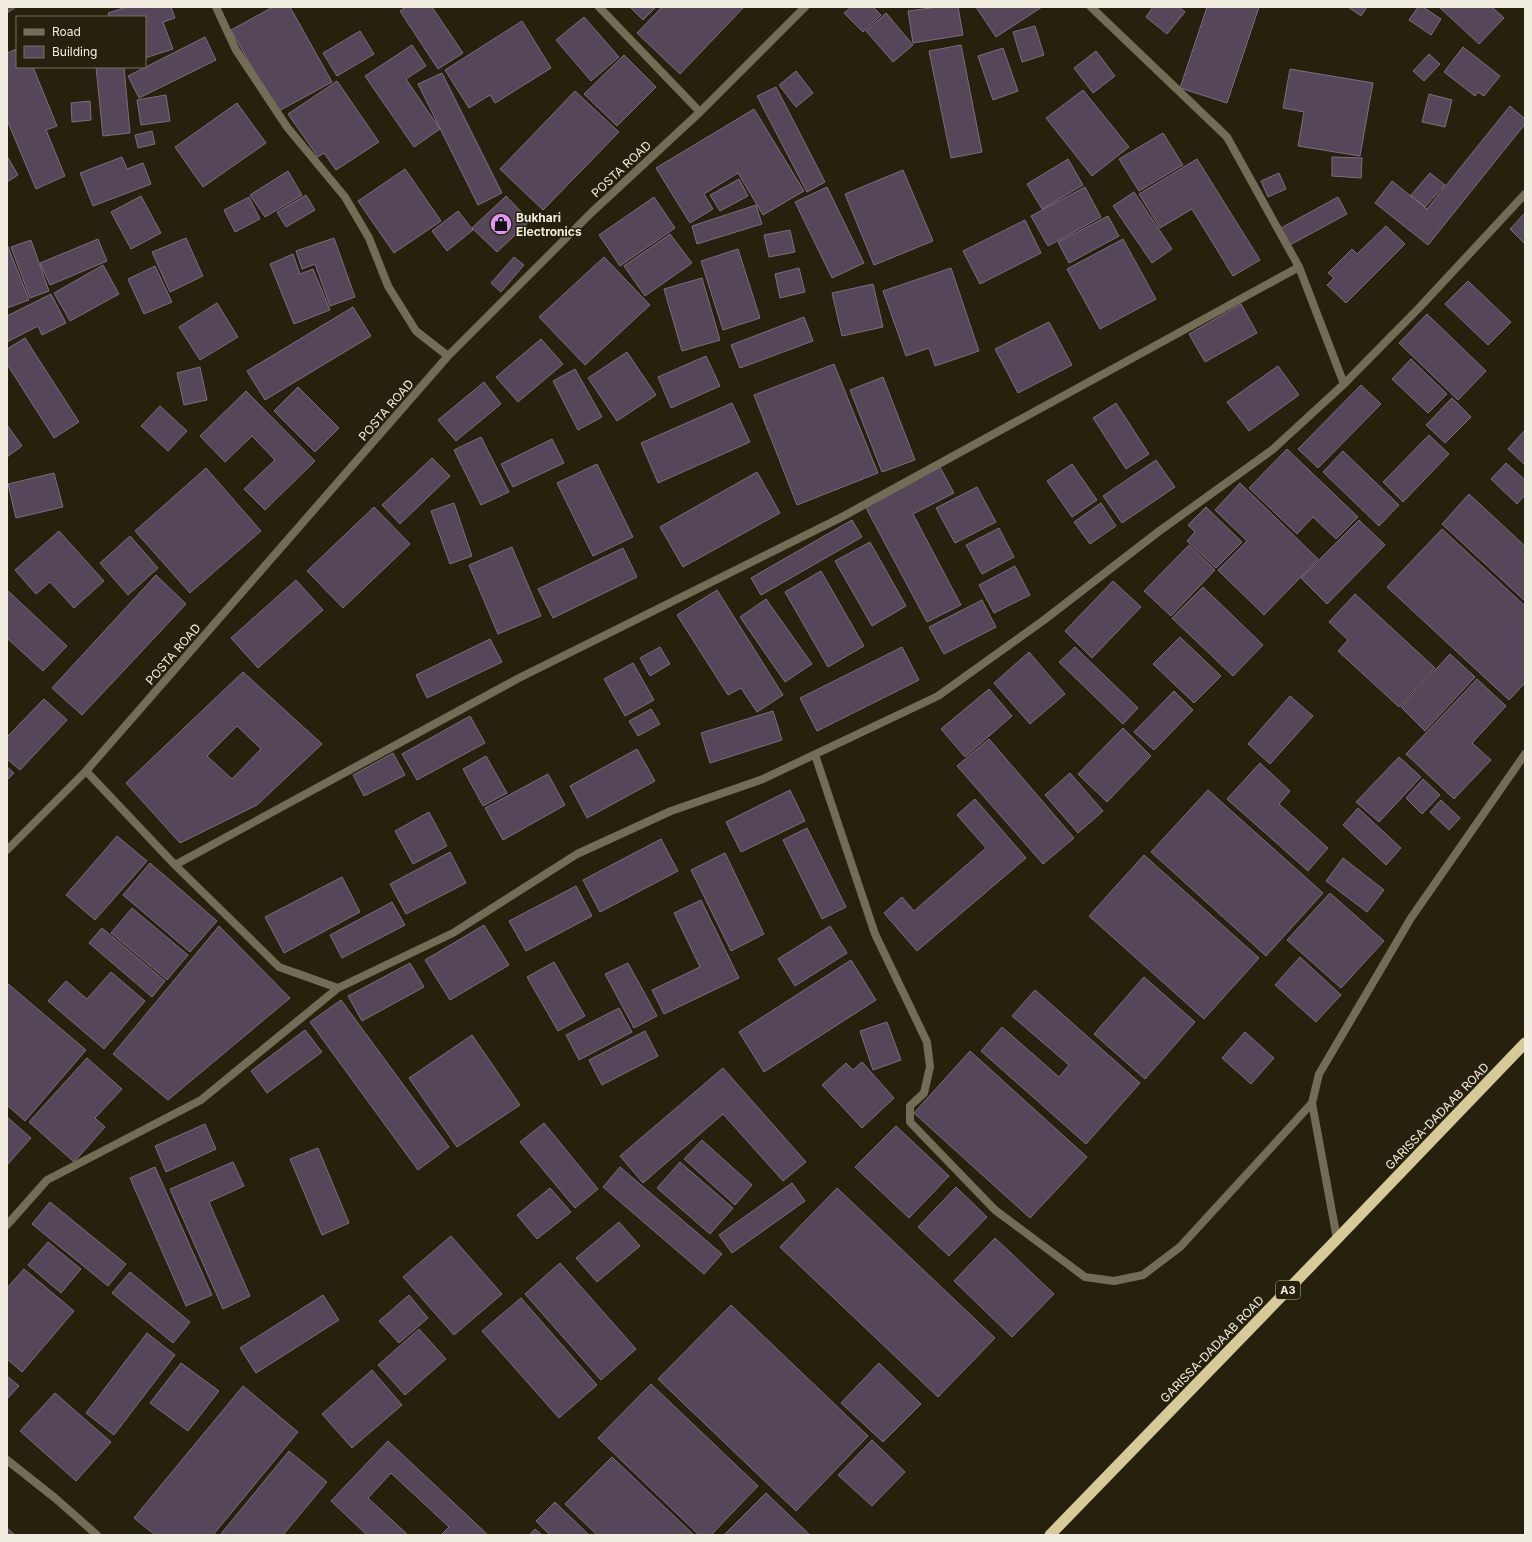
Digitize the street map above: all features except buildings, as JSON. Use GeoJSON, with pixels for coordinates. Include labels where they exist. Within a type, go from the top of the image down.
{"type":"FeatureCollection","features":[{"type":"Feature","properties":{"kind":"highway","name":"GARISSA-DADAAB ROAD"},"geometry":{"type":"LineString","coordinates":[[1050,1535],[1525,1043]]}},
{"type":"Feature","properties":{"kind":"street"},"geometry":{"type":"LineString","coordinates":[[216,7],[236,50],[287,127],[345,197],[369,238],[388,286],[416,331],[448,356]]}},
{"type":"Feature","properties":{"kind":"street"},"geometry":{"type":"LineString","coordinates":[[599,7],[700,112]]}},
{"type":"Feature","properties":{"kind":"street","name":"POSTA ROAD"},"geometry":{"type":"LineString","coordinates":[[9,845],[86,771],[448,356],[591,214],[700,112],[805,7]]}},
{"type":"Feature","properties":{"kind":"street"},"geometry":{"type":"LineString","coordinates":[[1091,7],[1227,137],[1299,267],[1344,384]]}},
{"type":"Feature","properties":{"kind":"street"},"geometry":{"type":"LineString","coordinates":[[7,1225],[47,1180],[201,1100],[338,988],[453,933],[577,854],[672,811],[763,779],[938,696],[1044,620],[1158,532],[1272,450],[1344,384],[1418,309],[1525,194]]}},
{"type":"Feature","properties":{"kind":"street"},"geometry":{"type":"LineString","coordinates":[[175,865],[519,678],[840,518],[1299,267]]}},
{"type":"Feature","properties":{"kind":"street"},"geometry":{"type":"LineString","coordinates":[[1337,1239],[1312,1103],[1319,1074],[1411,918],[1525,754]]}},
{"type":"Feature","properties":{"kind":"street"},"geometry":{"type":"LineString","coordinates":[[815,755],[876,934],[927,1042],[930,1066],[924,1093],[910,1106],[910,1122],[995,1210],[1085,1277],[1114,1281],[1143,1275],[1180,1247],[1312,1103]]}},
{"type":"Feature","properties":{"kind":"street"},"geometry":{"type":"LineString","coordinates":[[86,771],[175,865],[279,967],[338,988]]}},
{"type":"Feature","properties":{"kind":"street"},"geometry":{"type":"LineString","coordinates":[[7,1460],[55,1498],[97,1535]]}},
{"type":"Feature","properties":{"kind":"place","name":"Bukhari Electronics"},"geometry":{"type":"Point","coordinates":[501,224]}}]}
